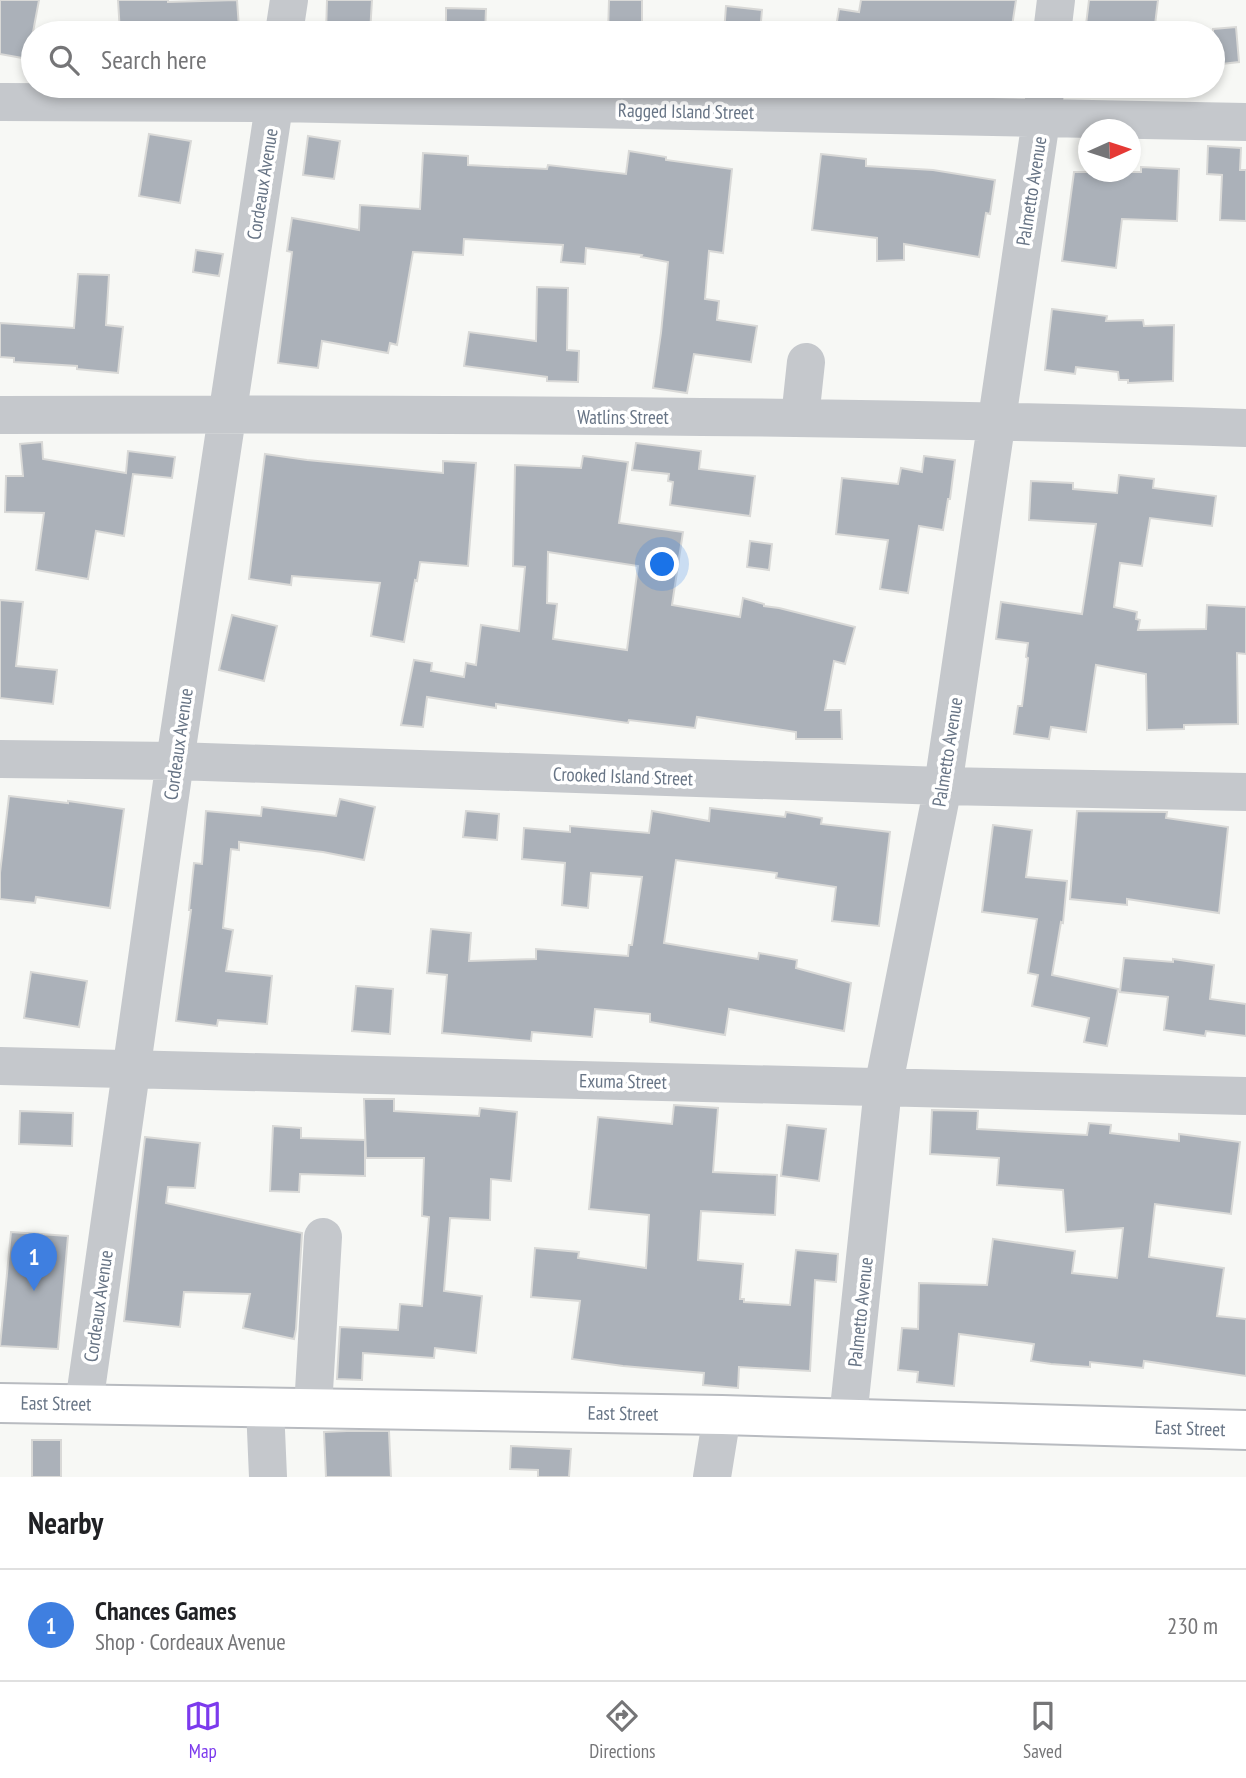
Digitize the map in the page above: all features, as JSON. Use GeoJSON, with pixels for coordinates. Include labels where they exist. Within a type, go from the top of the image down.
{"type":"FeatureCollection","features":[{"type":"Feature","properties":{"kind":"main road","name":"East Street"},"geometry":{"type":"LineString","coordinates":[[0,1403],[722,1415],[1246,1430]]}},
{"type":"Feature","properties":{"kind":"street"},"geometry":{"type":"LineString","coordinates":[[286,21],[289,0]]}},
{"type":"Feature","properties":{"kind":"street"},"geometry":{"type":"LineString","coordinates":[[1053,21],[1056,0]]}},
{"type":"Feature","properties":{"kind":"street","name":"Ragged Island Street"},"geometry":{"type":"LineString","coordinates":[[0,102],[138,98]]}},
{"type":"Feature","properties":{"kind":"street","name":"Cordeaux Avenue"},"geometry":{"type":"LineString","coordinates":[[84,1404],[274,98]]}},
{"type":"Feature","properties":{"kind":"street","name":"Ragged Island Street"},"geometry":{"type":"LineString","coordinates":[[660,98],[1044,102],[1246,122]]}},
{"type":"Feature","properties":{"kind":"street","name":"Palmetto Avenue"},"geometry":{"type":"LineString","coordinates":[[848,1418],[883,1088],[943,786],[1044,102]]}},
{"type":"Feature","properties":{"kind":"street"},"geometry":{"type":"LineString","coordinates":[[800,418],[806,362]]}},
{"type":"Feature","properties":{"kind":"street","name":"Watlins Street"},"geometry":{"type":"LineString","coordinates":[[0,415],[228,414],[997,420],[1246,428]]}},
{"type":"Feature","properties":{"kind":"street","name":"Crooked Island Street"},"geometry":{"type":"LineString","coordinates":[[0,759],[176,761],[943,786],[1246,792]]}},
{"type":"Feature","properties":{"kind":"street","name":"Exuma Street"},"geometry":{"type":"LineString","coordinates":[[0,1066],[1246,1096]]}},
{"type":"Feature","properties":{"kind":"street"},"geometry":{"type":"LineString","coordinates":[[313,1408],[323,1237]]}},
{"type":"Feature","properties":{"kind":"street"},"geometry":{"type":"LineString","coordinates":[[265,1407],[268,1477]]}},
{"type":"Feature","properties":{"kind":"street"},"geometry":{"type":"LineString","coordinates":[[712,1477],[722,1415]]}},
{"type":"Feature","properties":{"kind":"building"},"geometry":{"type":"Polygon","coordinates":[[[0,0],[39,0],[35,21],[21,21],[21,58],[0,54],[0,0]]]}},
{"type":"Feature","properties":{"kind":"building"},"geometry":{"type":"Polygon","coordinates":[[[118,0],[237,0],[238,21],[119,21],[118,0]]]}},
{"type":"Feature","properties":{"kind":"building"},"geometry":{"type":"Polygon","coordinates":[[[327,0],[372,0],[371,21],[326,21],[327,0]]]}},
{"type":"Feature","properties":{"kind":"building"},"geometry":{"type":"Polygon","coordinates":[[[609,0],[642,0],[642,21],[608,21],[609,0]]]}},
{"type":"Feature","properties":{"kind":"building"},"geometry":{"type":"Polygon","coordinates":[[[861,0],[1016,0],[1013,21],[837,21],[839,9],[859,12],[861,0]]]}},
{"type":"Feature","properties":{"kind":"building"},"geometry":{"type":"Polygon","coordinates":[[[1089,0],[1158,0],[1155,21],[1086,21],[1089,0]]]}},
{"type":"Feature","properties":{"kind":"building"},"geometry":{"type":"Polygon","coordinates":[[[726,6],[762,10],[761,21],[725,21],[726,6]]]}},
{"type":"Feature","properties":{"kind":"building"},"geometry":{"type":"Polygon","coordinates":[[[446,8],[486,9],[486,21],[446,21],[446,8]]]}},
{"type":"Feature","properties":{"kind":"building"},"geometry":{"type":"Polygon","coordinates":[[[1236,27],[1239,62],[1225,64],[1225,28],[1236,27]]]}},
{"type":"Feature","properties":{"kind":"building"},"geometry":{"type":"Polygon","coordinates":[[[149,134],[191,141],[180,203],[139,196],[149,134]]]}},
{"type":"Feature","properties":{"kind":"building"},"geometry":{"type":"Polygon","coordinates":[[[308,136],[340,141],[334,179],[303,175],[308,136]]]}},
{"type":"Feature","properties":{"kind":"building"},"geometry":{"type":"Polygon","coordinates":[[[1208,146],[1241,148],[1240,170],[1246,170],[1246,221],[1220,220],[1222,175],[1207,174],[1208,146]]]}},
{"type":"Feature","properties":{"kind":"building"},"geometry":{"type":"Polygon","coordinates":[[[629,151],[666,157],[666,160],[732,169],[723,253],[709,251],[705,299],[719,301],[717,320],[757,326],[751,362],[694,354],[687,393],[653,388],[668,262],[641,257],[642,255],[586,248],[585,264],[561,262],[563,245],[464,239],[463,255],[413,252],[397,345],[390,343],[388,353],[322,341],[318,368],[278,363],[292,252],[287,251],[292,218],[359,230],[360,205],[420,209],[423,153],[468,156],[468,165],[547,169],[548,165],[626,174],[629,151]]]}},
{"type":"Feature","properties":{"kind":"building"},"geometry":{"type":"Polygon","coordinates":[[[821,154],[866,159],[866,166],[933,170],[995,180],[979,257],[904,244],[904,260],[877,261],[877,238],[812,230],[821,154]]]}},
{"type":"Feature","properties":{"kind":"building"},"geometry":{"type":"Polygon","coordinates":[[[1141,167],[1179,169],[1177,221],[1122,219],[1116,268],[1062,261],[1074,172],[1078,172],[1078,182],[1141,182],[1141,167]]]}},
{"type":"Feature","properties":{"kind":"building"},"geometry":{"type":"Polygon","coordinates":[[[196,250],[223,254],[219,276],[193,272],[196,250]]]}},
{"type":"Feature","properties":{"kind":"building"},"geometry":{"type":"Polygon","coordinates":[[[78,274],[109,275],[106,325],[123,327],[118,373],[77,369],[77,366],[14,362],[14,358],[0,357],[0,323],[74,328],[78,274]]]}},
{"type":"Feature","properties":{"kind":"building"},"geometry":{"type":"Polygon","coordinates":[[[537,287],[568,288],[567,350],[579,351],[578,382],[547,381],[547,377],[464,366],[469,332],[536,341],[537,287]]]}},
{"type":"Feature","properties":{"kind":"building"},"geometry":{"type":"Polygon","coordinates":[[[1052,309],[1107,316],[1106,321],[1143,320],[1144,326],[1174,325],[1173,381],[1128,383],[1128,380],[1119,380],[1118,372],[1076,367],[1075,374],[1045,370],[1052,309]]]}},
{"type":"Feature","properties":{"kind":"building"},"geometry":{"type":"Polygon","coordinates":[[[42,442],[43,459],[126,473],[128,451],[175,457],[172,478],[133,474],[124,536],[96,531],[88,579],[36,570],[44,513],[5,512],[6,476],[23,476],[20,444],[42,442]]]}},
{"type":"Feature","properties":{"kind":"building"},"geometry":{"type":"Polygon","coordinates":[[[636,443],[701,451],[699,469],[755,476],[750,516],[670,505],[673,482],[668,481],[669,474],[632,470],[636,443]]]}},
{"type":"Feature","properties":{"kind":"building"},"geometry":{"type":"Polygon","coordinates":[[[265,454],[443,473],[443,461],[476,463],[468,566],[420,562],[404,642],[371,636],[380,583],[292,576],[291,585],[249,579],[265,454]]]}},
{"type":"Feature","properties":{"kind":"building"},"geometry":{"type":"Polygon","coordinates":[[[583,456],[628,462],[619,523],[683,532],[672,605],[740,617],[743,598],[764,606],[855,627],[845,664],[834,661],[825,710],[841,710],[842,739],[796,739],[796,732],[697,717],[695,728],[629,720],[628,723],[496,704],[496,708],[427,697],[423,727],[401,725],[414,660],[432,663],[431,671],[464,677],[466,663],[476,665],[481,625],[519,631],[525,567],[513,566],[515,465],[581,468],[583,456]],[[548,552],[547,603],[557,604],[553,639],[627,650],[638,566],[548,552]]]}},
{"type":"Feature","properties":{"kind":"building"},"geometry":{"type":"Polygon","coordinates":[[[924,456],[955,460],[943,530],[919,526],[908,593],[880,589],[888,540],[836,534],[842,478],[898,484],[901,468],[922,472],[924,456]]]}},
{"type":"Feature","properties":{"kind":"building"},"geometry":{"type":"Polygon","coordinates":[[[1119,475],[1154,479],[1153,488],[1216,496],[1212,526],[1150,518],[1142,566],[1120,563],[1114,607],[1137,612],[1136,619],[1140,620],[1138,630],[1206,629],[1207,605],[1246,607],[1246,654],[1237,653],[1238,724],[1184,725],[1184,729],[1147,730],[1146,674],[1096,665],[1086,732],[1051,727],[1049,739],[1014,734],[1018,706],[1022,706],[1028,643],[996,639],[1001,602],[1082,614],[1096,524],[1029,520],[1031,481],[1073,483],[1073,489],[1117,493],[1119,475]]]}},
{"type":"Feature","properties":{"kind":"building"},"geometry":{"type":"Polygon","coordinates":[[[750,541],[772,544],[769,570],[747,567],[750,541]]]}},
{"type":"Feature","properties":{"kind":"building"},"geometry":{"type":"Polygon","coordinates":[[[0,600],[23,602],[16,666],[57,670],[53,704],[0,698],[0,600]]]}},
{"type":"Feature","properties":{"kind":"building"},"geometry":{"type":"Polygon","coordinates":[[[232,615],[277,626],[264,681],[219,670],[232,615]]]}},
{"type":"Feature","properties":{"kind":"building"},"geometry":{"type":"Polygon","coordinates":[[[9,796],[124,809],[110,908],[36,897],[35,903],[0,899],[0,873],[9,796]]]}},
{"type":"Feature","properties":{"kind":"building"},"geometry":{"type":"Polygon","coordinates":[[[340,799],[375,807],[364,860],[239,842],[239,850],[231,849],[223,928],[233,930],[226,971],[272,976],[267,1024],[218,1020],[217,1026],[176,1021],[191,910],[194,863],[202,864],[206,811],[261,816],[262,807],[336,816],[340,799]]]}},
{"type":"Feature","properties":{"kind":"building"},"geometry":{"type":"Polygon","coordinates":[[[710,808],[785,817],[786,812],[822,818],[821,824],[890,832],[879,926],[832,921],[836,887],[776,878],[777,873],[676,860],[664,943],[758,959],[759,953],[797,960],[796,968],[851,983],[844,1031],[729,1009],[725,1035],[650,1022],[650,1014],[595,1009],[592,1037],[532,1032],[531,1041],[442,1033],[447,975],[427,973],[431,929],[471,933],[469,961],[536,959],[536,949],[628,956],[642,877],[591,873],[588,908],[562,905],[565,863],[522,859],[524,828],[570,832],[570,826],[649,833],[652,811],[709,821],[710,808]]]}},
{"type":"Feature","properties":{"kind":"building"},"geometry":{"type":"Polygon","coordinates":[[[466,811],[499,814],[497,840],[463,837],[466,811]]]}},
{"type":"Feature","properties":{"kind":"building"},"geometry":{"type":"Polygon","coordinates":[[[1077,811],[1167,812],[1166,818],[1228,827],[1219,913],[1127,899],[1127,905],[1070,899],[1077,811]]]}},
{"type":"Feature","properties":{"kind":"building"},"geometry":{"type":"Polygon","coordinates":[[[993,825],[1032,830],[1026,877],[1067,881],[1063,923],[1061,922],[1052,975],[1118,989],[1107,1046],[1084,1042],[1089,1018],[1032,1006],[1038,975],[1028,973],[1037,919],[982,912],[993,825]]]}},
{"type":"Feature","properties":{"kind":"building"},"geometry":{"type":"Polygon","coordinates":[[[1124,958],[1173,962],[1173,959],[1214,965],[1210,999],[1246,1004],[1246,1036],[1206,1031],[1205,1036],[1164,1030],[1168,997],[1120,992],[1124,958]]]}},
{"type":"Feature","properties":{"kind":"building"},"geometry":{"type":"Polygon","coordinates":[[[31,972],[87,981],[79,1027],[24,1018],[31,972]]]}},
{"type":"Feature","properties":{"kind":"building"},"geometry":{"type":"Polygon","coordinates":[[[356,986],[393,989],[390,1034],[352,1031],[356,986]]]}},
{"type":"Feature","properties":{"kind":"building"},"geometry":{"type":"Polygon","coordinates":[[[364,1099],[394,1099],[394,1111],[479,1116],[480,1108],[517,1112],[511,1181],[491,1179],[490,1220],[450,1218],[444,1291],[482,1296],[476,1353],[435,1348],[434,1358],[363,1353],[362,1380],[337,1379],[340,1327],[398,1330],[400,1304],[422,1306],[429,1217],[422,1216],[424,1158],[366,1158],[364,1099]]]}},
{"type":"Feature","properties":{"kind":"building"},"geometry":{"type":"Polygon","coordinates":[[[674,1105],[718,1108],[713,1172],[777,1175],[775,1215],[701,1211],[698,1260],[743,1264],[740,1299],[744,1299],[744,1302],[790,1305],[796,1250],[838,1254],[836,1282],[815,1280],[810,1371],[739,1367],[738,1388],[703,1385],[704,1373],[572,1359],[580,1301],[531,1297],[535,1248],[579,1252],[578,1258],[646,1268],[649,1215],[589,1209],[598,1117],[672,1124],[674,1105]]]}},
{"type":"Feature","properties":{"kind":"building"},"geometry":{"type":"Polygon","coordinates":[[[932,1110],[978,1111],[977,1129],[1087,1135],[1089,1123],[1111,1125],[1110,1133],[1179,1141],[1179,1134],[1240,1142],[1231,1214],[1155,1204],[1149,1257],[1224,1268],[1217,1316],[1246,1319],[1246,1376],[1144,1361],[1143,1368],[1090,1362],[1090,1367],[1051,1364],[1031,1361],[1034,1344],[959,1334],[954,1386],[917,1382],[918,1372],[898,1370],[902,1328],[918,1329],[919,1283],[987,1285],[993,1239],[1075,1251],[1072,1273],[1117,1278],[1123,1228],[1066,1232],[1063,1190],[997,1185],[999,1158],[930,1154],[932,1110]]]}},
{"type":"Feature","properties":{"kind":"building"},"geometry":{"type":"Polygon","coordinates":[[[20,1111],[73,1113],[72,1146],[19,1144],[20,1111]]]}},
{"type":"Feature","properties":{"kind":"building"},"geometry":{"type":"Polygon","coordinates":[[[787,1125],[826,1129],[819,1181],[781,1176],[787,1125]]]}},
{"type":"Feature","properties":{"kind":"building"},"geometry":{"type":"Polygon","coordinates":[[[273,1126],[301,1128],[301,1138],[365,1140],[365,1176],[300,1174],[299,1192],[270,1191],[273,1126]]]}},
{"type":"Feature","properties":{"kind":"building"},"geometry":{"type":"Polygon","coordinates":[[[145,1137],[200,1143],[195,1188],[168,1187],[166,1203],[302,1233],[294,1339],[243,1328],[250,1294],[184,1292],[180,1327],[124,1321],[145,1137]]]}},
{"type":"Feature","properties":{"kind":"building"},"geometry":{"type":"Polygon","coordinates":[[[11,1232],[68,1236],[58,1349],[0,1346],[11,1232]]]}},
{"type":"Feature","properties":{"kind":"building"},"geometry":{"type":"Polygon","coordinates":[[[389,1431],[391,1477],[326,1477],[324,1432],[389,1431]]]}},
{"type":"Feature","properties":{"kind":"building"},"geometry":{"type":"Polygon","coordinates":[[[32,1440],[61,1440],[61,1477],[32,1477],[32,1440]]]}},
{"type":"Feature","properties":{"kind":"building"},"geometry":{"type":"Polygon","coordinates":[[[511,1446],[571,1449],[569,1477],[538,1477],[538,1470],[510,1469],[511,1446]]]}},
{"type":"Feature","properties":{"kind":"place","name":"Chances Games"},"geometry":{"type":"Point","coordinates":[34,1291]}}]}
